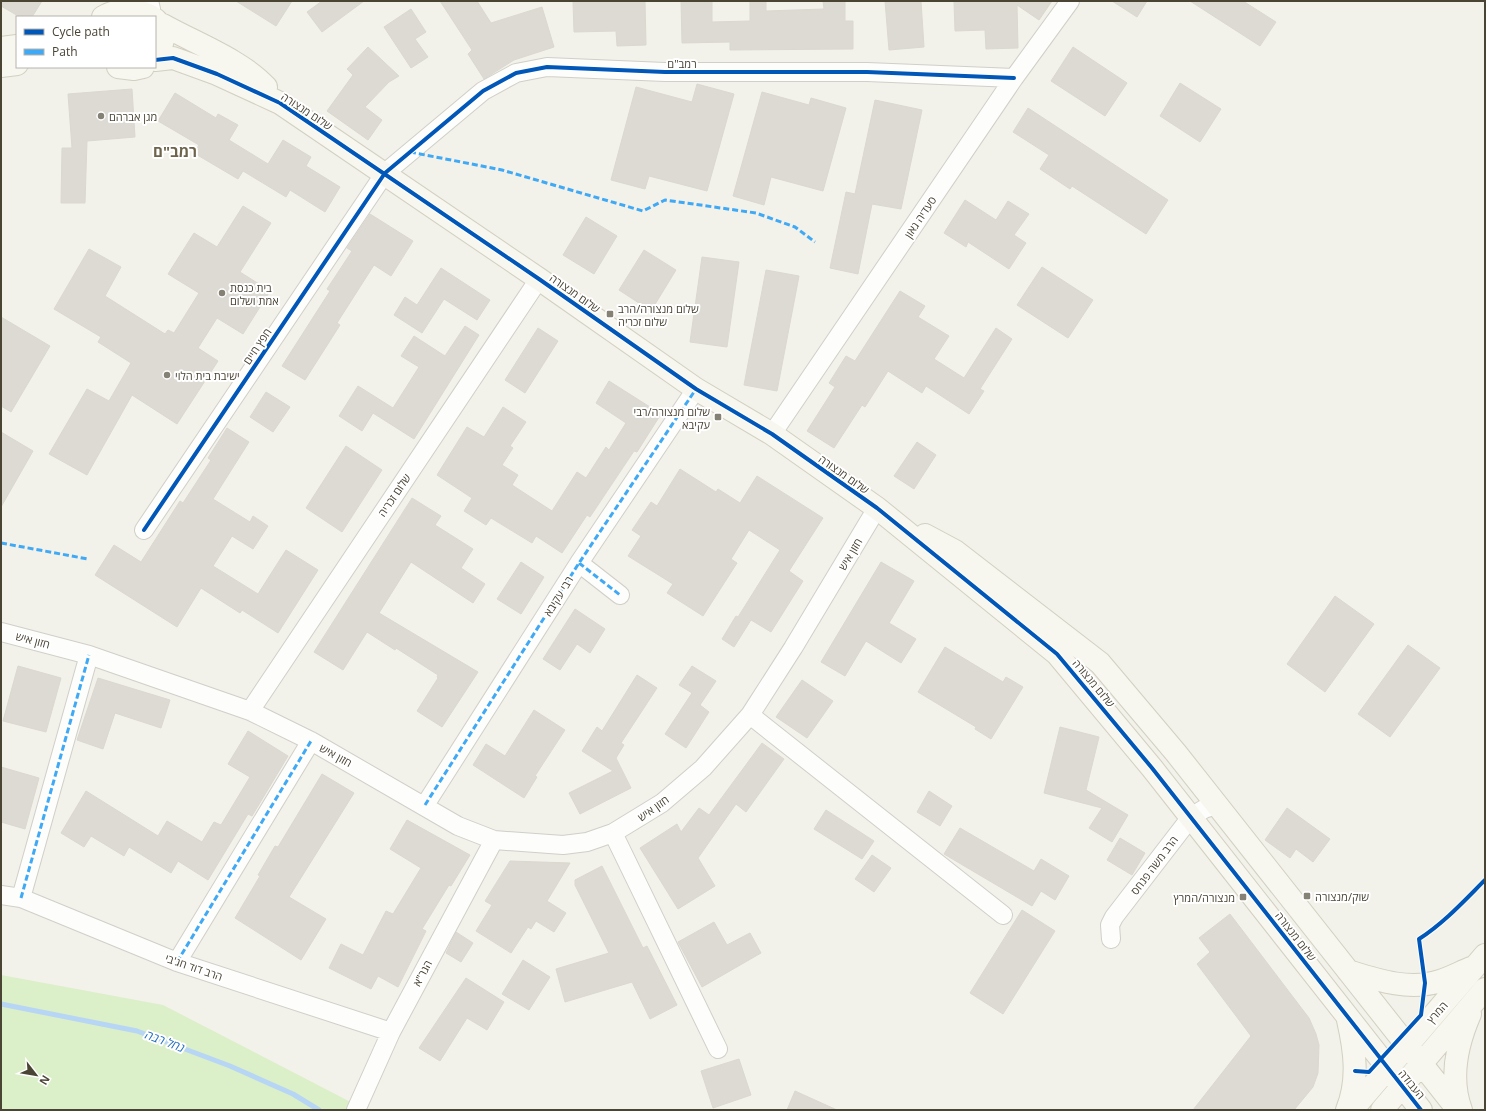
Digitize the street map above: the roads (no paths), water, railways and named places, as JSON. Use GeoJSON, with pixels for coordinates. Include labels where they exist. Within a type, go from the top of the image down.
{"type":"FeatureCollection","features":[{"type":"Feature","properties":{"kind":"street","name":"סעדיה גאון"},"geometry":{"type":"LineString","coordinates":[[772,434],[1014,78],[1070,1]]}},
{"type":"Feature","properties":{"kind":"street","name":"שלום מנצורה"},"geometry":{"type":"LineString","coordinates":[[109,8],[123,2],[136,2],[148,6],[154,12],[259,79],[280,103]]}},
{"type":"Feature","properties":{"kind":"street"},"geometry":{"type":"LineString","coordinates":[[156,17],[164,37],[161,49],[156,57]]}},
{"type":"Feature","properties":{"kind":"street"},"geometry":{"type":"LineString","coordinates":[[1,48],[16,46]]}},
{"type":"Feature","properties":{"kind":"street","name":"שלום מנצורה"},"geometry":{"type":"LineString","coordinates":[[156,59],[173,58],[217,74],[280,103],[539,278],[696,389],[772,434],[877,508],[1057,654],[1143,756],[1388,1069]]}},
{"type":"Feature","properties":{"kind":"street"},"geometry":{"type":"LineString","coordinates":[[1,66],[16,64]]}},
{"type":"Feature","properties":{"kind":"street","name":"רמב\"ם"},"geometry":{"type":"LineString","coordinates":[[385,173],[483,91],[516,73],[547,67],[666,72],[867,72],[1014,78]]}},
{"type":"Feature","properties":{"kind":"street"},"geometry":{"type":"LineString","coordinates":[[122,68],[134,68]]}},
{"type":"Feature","properties":{"kind":"street","name":"חפץ חיים"},"geometry":{"type":"LineString","coordinates":[[144,530],[385,173]]}},
{"type":"Feature","properties":{"kind":"street","name":"שלום זכריה"},"geometry":{"type":"LineString","coordinates":[[250,711],[539,278]]}},
{"type":"Feature","properties":{"kind":"street","name":"רבי עקיבא"},"geometry":{"type":"LineString","coordinates":[[425,805],[579,563],[696,389]]}},
{"type":"Feature","properties":{"kind":"street","name":"שלום מנצורה"},"geometry":{"type":"LineString","coordinates":[[877,508],[955,551],[1100,663],[1217,805],[1421,1064]]}},
{"type":"Feature","properties":{"kind":"street","name":"חזון איש"},"geometry":{"type":"LineString","coordinates":[[1,632],[89,655],[250,711],[311,741],[425,805],[458,826],[494,840],[563,845],[587,842],[613,833],[662,803],[703,768],[750,715],[793,648],[877,508]]}},
{"type":"Feature","properties":{"kind":"street"},"geometry":{"type":"LineString","coordinates":[[579,563],[620,595]]}},
{"type":"Feature","properties":{"kind":"street"},"geometry":{"type":"LineString","coordinates":[[21,898],[89,655]]}},
{"type":"Feature","properties":{"kind":"street"},"geometry":{"type":"LineString","coordinates":[[750,715],[1003,915]]}},
{"type":"Feature","properties":{"kind":"street","name":"חזון איש"},"geometry":{"type":"LineString","coordinates":[[177,962],[311,741]]}},
{"type":"Feature","properties":{"kind":"street","name":"הרב משה פנחס"},"geometry":{"type":"LineString","coordinates":[[1111,939],[1110,925],[1114,917],[1191,817],[1204,809],[1217,805]]}},
{"type":"Feature","properties":{"kind":"street"},"geometry":{"type":"LineString","coordinates":[[613,833],[718,1048]]}},
{"type":"Feature","properties":{"kind":"street","name":"הגר\"א"},"geometry":{"type":"LineString","coordinates":[[356,1110],[391,1032],[494,840]]}},
{"type":"Feature","properties":{"kind":"street","name":"הרב דוד חג'בי"},"geometry":{"type":"LineString","coordinates":[[1,895],[21,898],[177,962],[391,1032]]}},
{"type":"Feature","properties":{"kind":"street"},"geometry":{"type":"LineString","coordinates":[[1348,971],[1375,980],[1400,984],[1418,984],[1438,982],[1481,961]]}},
{"type":"Feature","properties":{"kind":"street","name":"המרץ"},"geometry":{"type":"LineString","coordinates":[[1352,1110],[1481,961]]}},
{"type":"Feature","properties":{"kind":"street"},"geometry":{"type":"LineString","coordinates":[[1461,1110],[1457,1099],[1456,1058],[1465,1024],[1481,994]]}},
{"type":"Feature","properties":{"kind":"street","name":"המרץ"},"geometry":{"type":"LineString","coordinates":[[1382,1110],[1481,994]]}},
{"type":"Feature","properties":{"kind":"street"},"geometry":{"type":"LineString","coordinates":[[1346,1015],[1355,1056],[1355,1081],[1347,1110]]}},
{"type":"Feature","properties":{"kind":"street","name":"העבודה"},"geometry":{"type":"LineString","coordinates":[[1421,1064],[1458,1110]]}},
{"type":"Feature","properties":{"kind":"street","name":"העבודה"},"geometry":{"type":"LineString","coordinates":[[1388,1069],[1421,1110]]}},
{"type":"Feature","properties":{"kind":"waterway","name":"נחל רבה"},"geometry":{"type":"LineString","coordinates":[[1,1004],[137,1031],[230,1066],[293,1094],[319,1110]]}},
{"type":"Feature","properties":{"kind":"place","name":"מגן אברהם"},"geometry":{"type":"Point","coordinates":[101,116]}},
{"type":"Feature","properties":{"kind":"place","name":"בית כנסת אמת ושלום"},"geometry":{"type":"Point","coordinates":[222,293]}},
{"type":"Feature","properties":{"kind":"place","name":"שלום מנצורה/הרב שלום זכריה"},"geometry":{"type":"Point","coordinates":[610,314]}},
{"type":"Feature","properties":{"kind":"place","name":"ישיבת בית הלוי"},"geometry":{"type":"Point","coordinates":[167,375]}},
{"type":"Feature","properties":{"kind":"place","name":"שלום מנצורה/רבי עקיבא"},"geometry":{"type":"Point","coordinates":[718,417]}},
{"type":"Feature","properties":{"kind":"place","name":"שוק/מנצורה"},"geometry":{"type":"Point","coordinates":[1307,896]}},
{"type":"Feature","properties":{"kind":"place","name":"מנצורה/המרץ"},"geometry":{"type":"Point","coordinates":[1243,897]}},
{"type":"Feature","properties":{"kind":"district","name":"רמב\"ם"},"geometry":{"type":"Point","coordinates":[175,151]}}]}
